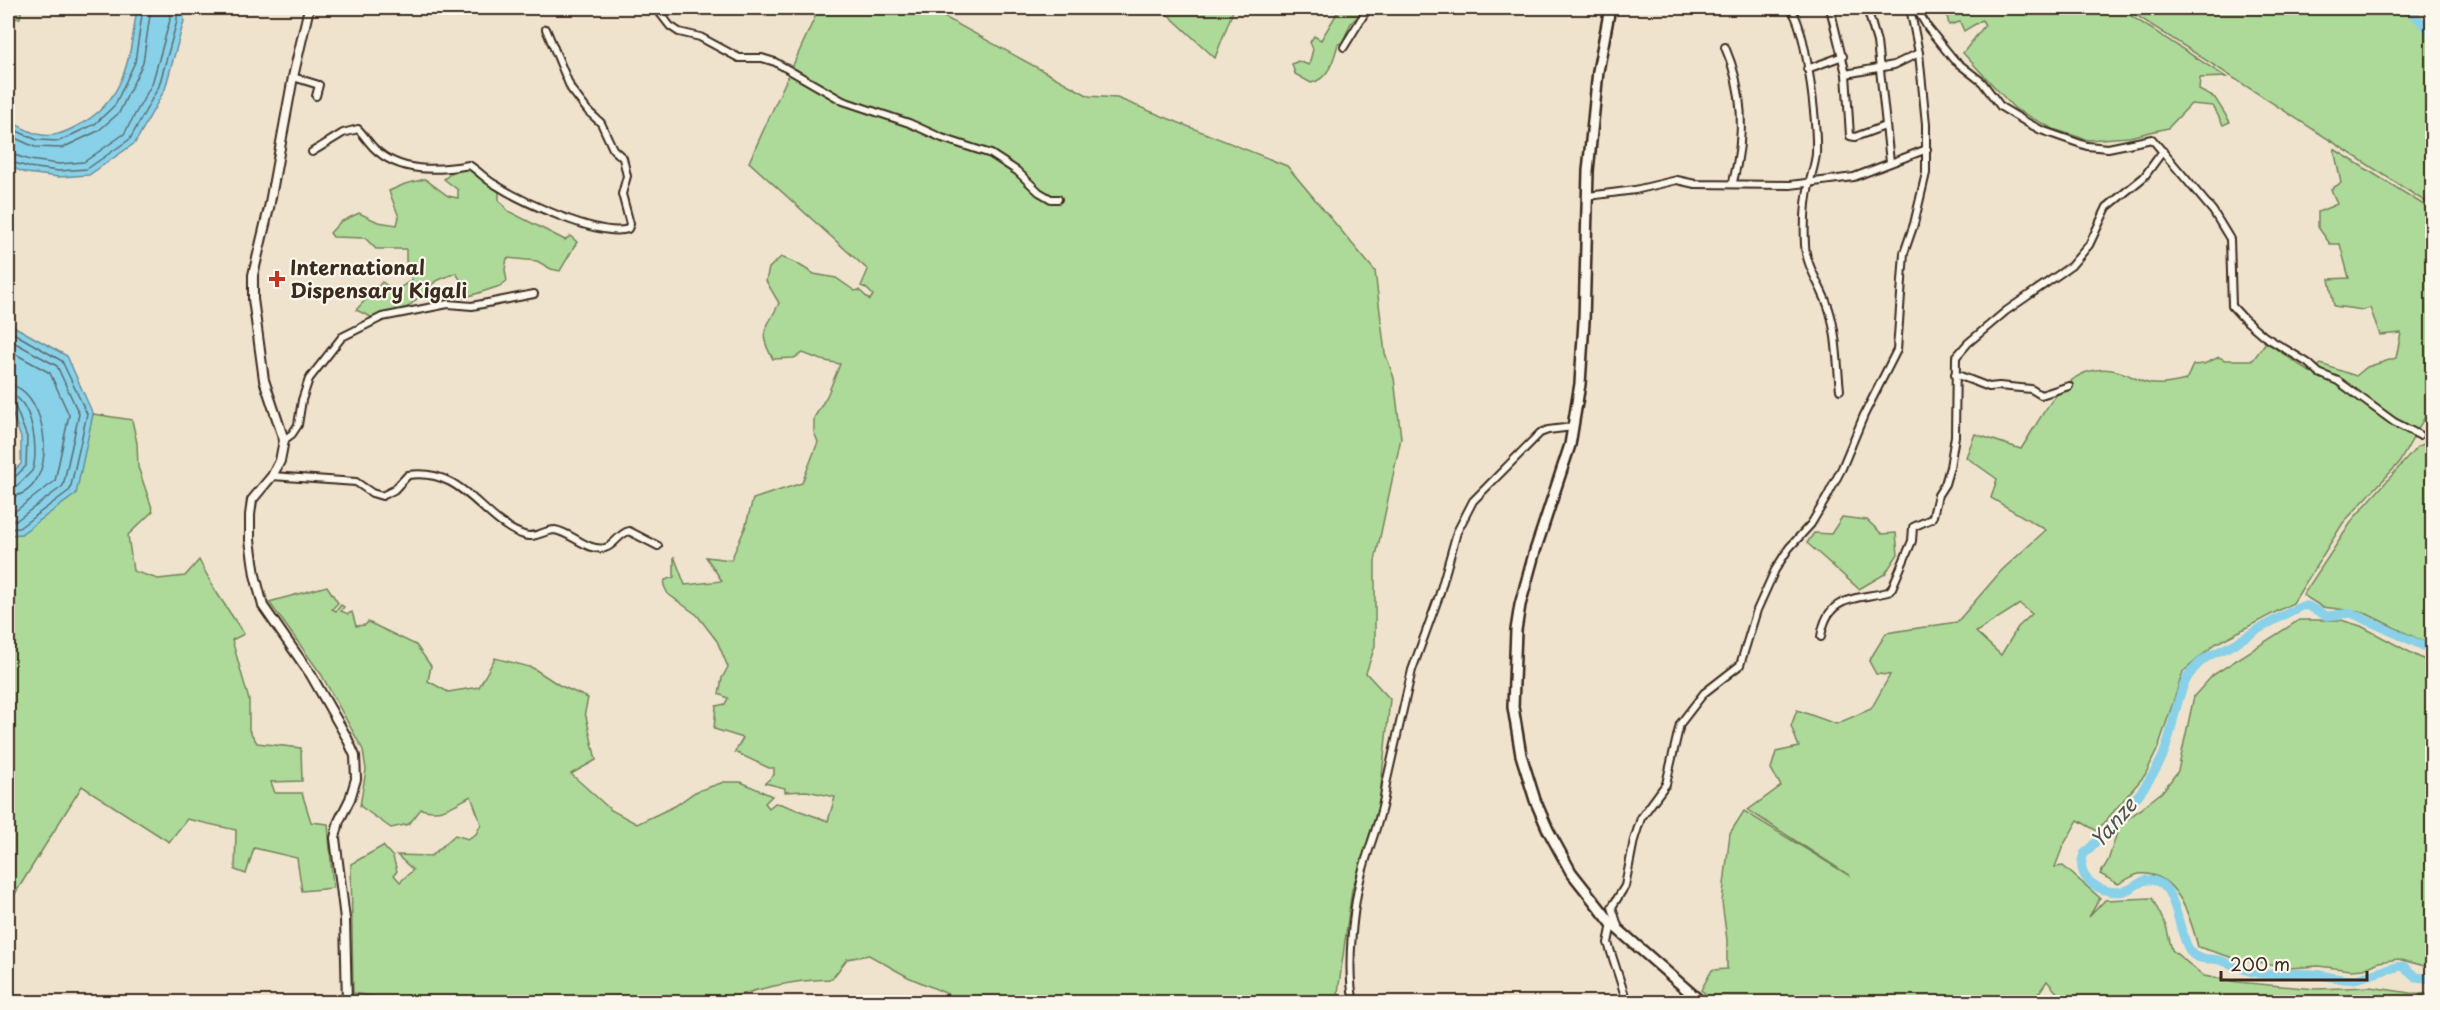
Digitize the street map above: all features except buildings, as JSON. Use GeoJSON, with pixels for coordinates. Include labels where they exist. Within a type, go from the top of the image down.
{"type":"FeatureCollection","features":[{"type":"Feature","properties":{"kind":"highway"},"geometry":{"type":"LineString","coordinates":[[1610,8],[1595,93],[1588,171],[1583,355],[1566,461],[1534,554],[1520,605],[1516,630],[1514,707],[1521,755],[1548,830],[1571,872],[1612,924],[1701,1002]]}},
{"type":"Feature","properties":{"kind":"main road"},"geometry":{"type":"LineString","coordinates":[[309,8],[293,77],[269,208],[253,275],[253,299],[264,380],[284,440],[280,461],[272,476],[256,494],[250,515],[252,552],[259,596],[272,621],[311,675],[355,756],[356,779],[350,799],[339,821],[335,838],[345,919],[347,1002]]}},
{"type":"Feature","properties":{"kind":"street"},"geometry":{"type":"LineString","coordinates":[[656,8],[670,26],[679,32],[700,37],[739,58],[762,58],[775,62],[843,101],[909,123],[942,138],[987,152],[1017,171],[1039,192],[1051,199],[1058,199]]}},
{"type":"Feature","properties":{"kind":"street"},"geometry":{"type":"LineString","coordinates":[[1344,47],[1368,8]]}},
{"type":"Feature","properties":{"kind":"street"},"geometry":{"type":"LineString","coordinates":[[1790,8],[1802,36],[1816,144],[1815,165],[1809,183],[1804,227],[1805,248],[1830,315],[1840,390]]}},
{"type":"Feature","properties":{"kind":"street"},"geometry":{"type":"LineString","coordinates":[[1830,8],[1846,74],[1850,136],[1855,137],[1885,126]]}},
{"type":"Feature","properties":{"kind":"street"},"geometry":{"type":"LineString","coordinates":[[1868,8],[1877,42],[1890,162]]}},
{"type":"Feature","properties":{"kind":"street"},"geometry":{"type":"LineString","coordinates":[[1620,931],[1612,907],[1625,886],[1641,818],[1666,784],[1680,724],[1704,693],[1740,665],[1757,610],[1775,570],[1789,548],[1811,524],[1827,497],[1842,468],[1864,414],[1894,358],[1899,342],[1904,253],[1924,184],[1927,149],[1919,53],[1910,8]]}},
{"type":"Feature","properties":{"kind":"street"},"geometry":{"type":"LineString","coordinates":[[1917,8],[1928,28],[1954,60],[1982,82],[2001,107],[2012,114],[2041,130],[2087,146],[2108,148],[2152,139],[2213,211],[2230,238],[2232,306],[2264,336],[2308,363],[2319,373],[2338,381],[2394,422],[2419,435]]}},
{"type":"Feature","properties":{"kind":"street"},"geometry":{"type":"LineString","coordinates":[[312,152],[343,133],[358,129],[379,152],[402,164],[418,169],[438,170],[469,165],[495,185],[579,225],[613,231],[628,229],[630,224],[622,194],[627,176],[623,158],[614,149],[601,123],[588,111],[571,89],[546,29]]}},
{"type":"Feature","properties":{"kind":"street"},"geometry":{"type":"LineString","coordinates":[[1725,47],[1736,81],[1742,123],[1741,155],[1734,182]]}},
{"type":"Feature","properties":{"kind":"street"},"geometry":{"type":"LineString","coordinates":[[1846,74],[1880,68],[1904,61],[1919,53]]}},
{"type":"Feature","properties":{"kind":"street"},"geometry":{"type":"LineString","coordinates":[[1807,69],[1843,56]]}},
{"type":"Feature","properties":{"kind":"street"},"geometry":{"type":"LineString","coordinates":[[293,77],[316,83],[319,88],[316,96]]}},
{"type":"Feature","properties":{"kind":"street"},"geometry":{"type":"LineString","coordinates":[[1588,196],[1677,180],[1695,184],[1734,182],[1790,185],[1854,177],[1927,149]]}},
{"type":"Feature","properties":{"kind":"street"},"geometry":{"type":"LineString","coordinates":[[1821,637],[1824,620],[1837,604],[1844,600],[1888,592],[1892,588],[1912,541],[1913,526],[1929,521],[1933,516],[1952,458],[1955,436],[1956,357],[1968,343],[2006,311],[2071,266],[2089,245],[2107,207],[2144,177],[2163,151]]}},
{"type":"Feature","properties":{"kind":"street"},"geometry":{"type":"LineString","coordinates":[[284,440],[298,425],[302,400],[309,379],[342,337],[382,317],[448,304],[472,306],[534,294]]}},
{"type":"Feature","properties":{"kind":"street"},"geometry":{"type":"LineString","coordinates":[[1955,375],[1989,387],[2031,389],[2041,395],[2069,386]]}},
{"type":"Feature","properties":{"kind":"street"},"geometry":{"type":"LineString","coordinates":[[1354,1002],[1351,960],[1359,882],[1384,802],[1388,773],[1412,670],[1439,596],[1457,531],[1473,501],[1540,433],[1573,426]]}},
{"type":"Feature","properties":{"kind":"street"},"geometry":{"type":"LineString","coordinates":[[272,476],[356,482],[372,493],[382,496],[394,490],[408,475],[436,477],[460,488],[513,530],[523,535],[533,536],[555,530],[598,548],[610,546],[620,535],[629,531],[658,546]]}},
{"type":"Feature","properties":{"kind":"street"},"geometry":{"type":"LineString","coordinates":[[1612,924],[1608,943],[1627,1002]]}},
{"type":"Feature","properties":{"kind":"green space"},"geometry":{"type":"Polygon","coordinates":[[[8,8],[22,8],[20,18],[8,19],[8,8]]]}},
{"type":"Feature","properties":{"kind":"green space"},"geometry":{"type":"Polygon","coordinates":[[[819,8],[928,8],[1089,96],[1117,98],[1287,166],[1375,271],[1385,353],[1394,378],[1401,438],[1375,561],[1375,646],[1366,673],[1390,699],[1378,816],[1352,889],[1338,993],[1345,1002],[953,1002],[948,994],[908,977],[869,955],[847,959],[832,979],[774,986],[718,1002],[403,1002],[353,993],[351,864],[383,846],[393,857],[397,871],[394,875],[400,882],[413,870],[397,855],[431,856],[455,835],[468,839],[476,834],[481,824],[471,796],[441,810],[421,809],[409,824],[391,828],[360,806],[366,770],[363,750],[321,674],[269,602],[327,586],[338,603],[332,609],[336,611],[341,605],[344,607],[341,611],[348,614],[352,612],[356,626],[365,625],[368,622],[416,645],[431,666],[428,681],[448,692],[479,687],[495,658],[533,668],[559,685],[588,698],[585,712],[596,760],[571,774],[611,810],[637,824],[675,806],[695,792],[724,782],[741,782],[772,796],[765,803],[769,808],[775,803],[781,804],[828,821],[835,797],[807,791],[785,792],[785,788],[765,783],[774,775],[774,768],[769,768],[735,752],[743,738],[714,729],[716,706],[725,704],[728,698],[719,694],[722,678],[728,667],[717,641],[697,615],[668,594],[664,586],[665,580],[674,577],[674,556],[685,585],[722,581],[706,557],[731,560],[745,528],[753,499],[802,483],[818,442],[814,432],[814,418],[827,396],[840,364],[803,353],[794,358],[773,359],[764,336],[767,325],[779,303],[766,281],[769,268],[781,257],[814,274],[836,278],[855,291],[859,290],[870,300],[873,295],[861,286],[868,270],[749,162],[819,8]]]}},
{"type":"Feature","properties":{"kind":"green space"},"geometry":{"type":"Polygon","coordinates":[[[1161,8],[1234,8],[1215,58],[1161,8]]]}},
{"type":"Feature","properties":{"kind":"green space"},"geometry":{"type":"Polygon","coordinates":[[[1336,8],[1367,8],[1351,23],[1342,43],[1338,44],[1326,73],[1311,83],[1295,74],[1292,64],[1298,61],[1309,65],[1313,49],[1310,42],[1314,36],[1321,40],[1339,10],[1336,8]]]}},
{"type":"Feature","properties":{"kind":"green space"},"geometry":{"type":"Polygon","coordinates":[[[1936,8],[2119,8],[2226,77],[2200,78],[2199,90],[2215,98],[2230,122],[2223,125],[2213,106],[2191,104],[2168,128],[2129,137],[2088,140],[2053,129],[2015,109],[1963,53],[1985,25],[1982,20],[1964,31],[1960,22],[1949,25],[1946,11],[1936,8]]]}},
{"type":"Feature","properties":{"kind":"green space"},"geometry":{"type":"Polygon","coordinates":[[[2125,8],[2404,8],[2431,36],[2432,206],[2125,8]]]}},
{"type":"Feature","properties":{"kind":"green space"},"geometry":{"type":"Polygon","coordinates":[[[2334,149],[2432,210],[2432,404],[2399,463],[2343,523],[2293,603],[2215,644],[2183,672],[2158,748],[2145,775],[2097,831],[2078,820],[2063,846],[2055,867],[2063,866],[2100,898],[2089,917],[2105,900],[2152,898],[2166,926],[2172,950],[2204,976],[2237,982],[2316,989],[2370,987],[2432,994],[2432,1002],[2065,1002],[2047,981],[2038,994],[2052,1002],[1715,1002],[1701,990],[1712,970],[1727,969],[1727,940],[1722,902],[1730,833],[1744,811],[1850,876],[1748,810],[1781,786],[1771,769],[1776,752],[1799,747],[1791,726],[1797,710],[1836,724],[1871,709],[1890,675],[1876,674],[1869,661],[1886,633],[1957,622],[2002,570],[2046,530],[1991,498],[1997,479],[1966,457],[1975,434],[2021,449],[2039,419],[2061,390],[2073,379],[2088,372],[2104,369],[2123,373],[2149,383],[2170,383],[2186,380],[2193,365],[2204,364],[2219,357],[2225,360],[2253,360],[2266,342],[2310,372],[2321,364],[2356,376],[2367,367],[2396,358],[2401,333],[2380,335],[2370,308],[2363,310],[2334,306],[2329,279],[2349,278],[2340,244],[2330,244],[2318,227],[2318,212],[2337,204],[2331,189],[2341,183],[2334,149]],[[2020,604],[1976,632],[2001,655],[2018,627],[2032,614],[2020,604]]]}},
{"type":"Feature","properties":{"kind":"green space"},"geometry":{"type":"Polygon","coordinates":[[[460,166],[471,170],[499,189],[499,200],[508,211],[565,240],[570,236],[577,242],[560,271],[537,261],[507,258],[505,270],[507,281],[500,286],[463,298],[458,288],[463,284],[456,273],[436,281],[408,307],[373,318],[356,310],[382,282],[395,291],[412,280],[406,261],[406,249],[376,249],[365,238],[333,237],[330,233],[340,222],[359,213],[378,222],[397,225],[399,217],[389,191],[405,184],[425,179],[448,196],[458,198],[458,190],[444,179],[460,166]]]}},
{"type":"Feature","properties":{"kind":"green space"},"geometry":{"type":"Polygon","coordinates":[[[93,414],[132,420],[137,443],[138,467],[153,511],[128,535],[133,571],[158,579],[185,576],[199,560],[215,590],[244,634],[232,640],[249,700],[249,730],[257,743],[301,748],[302,781],[271,782],[275,793],[302,793],[311,822],[328,824],[333,888],[302,891],[297,858],[254,848],[246,874],[235,870],[236,830],[187,819],[169,842],[82,786],[8,905],[8,535],[21,534],[84,450],[93,414]]]}},
{"type":"Feature","properties":{"kind":"green space"},"geometry":{"type":"Polygon","coordinates":[[[2432,440],[2432,646],[2363,612],[2322,607],[2303,595],[2354,518],[2417,447],[2432,440]]]}},
{"type":"Feature","properties":{"kind":"green space"},"geometry":{"type":"Polygon","coordinates":[[[1842,517],[1867,520],[1882,534],[1896,533],[1898,554],[1885,574],[1859,589],[1807,543],[1814,533],[1831,534],[1842,517]]]}},
{"type":"Feature","properties":{"kind":"green space"},"geometry":{"type":"Polygon","coordinates":[[[2299,620],[2341,620],[2361,626],[2432,664],[2432,968],[2398,959],[2379,962],[2364,969],[2351,970],[2318,966],[2290,968],[2240,960],[2198,947],[2191,923],[2180,899],[2173,888],[2163,880],[2152,875],[2139,874],[2118,884],[2100,874],[2108,861],[2119,826],[2162,792],[2178,771],[2194,696],[2213,675],[2299,620]]]}},
{"type":"Feature","properties":{"kind":"water"},"geometry":{"type":"Polygon","coordinates":[[[137,8],[183,8],[184,21],[165,89],[135,143],[89,175],[59,177],[26,173],[8,166],[8,120],[33,133],[53,135],[77,126],[106,104],[116,91],[123,76],[132,43],[137,8]]]}},
{"type":"Feature","properties":{"kind":"water"},"geometry":{"type":"Polygon","coordinates":[[[8,323],[67,356],[93,414],[76,494],[21,534],[8,535],[8,476],[21,464],[21,438],[8,401],[8,323]]]}},
{"type":"Feature","properties":{"kind":"waterway","name":"Yanze"},"geometry":{"type":"LineString","coordinates":[[2408,8],[2432,33]]}},
{"type":"Feature","properties":{"kind":"waterway","name":"Yanze"},"geometry":{"type":"LineString","coordinates":[[2432,650],[2351,613],[2327,616],[2308,606],[2302,606],[2207,657],[2192,671],[2182,689],[2166,748],[2155,772],[2127,809],[2084,854],[2082,863],[2086,878],[2107,891],[2124,891],[2148,880],[2158,882],[2169,894],[2190,951],[2199,958],[2219,960],[2263,974],[2307,973],[2339,979],[2360,978],[2403,966],[2416,977],[2432,979]]}},
{"type":"Feature","properties":{"kind":"place","name":"International Dispensary Kigali"},"geometry":{"type":"Point","coordinates":[277,279]}}]}
